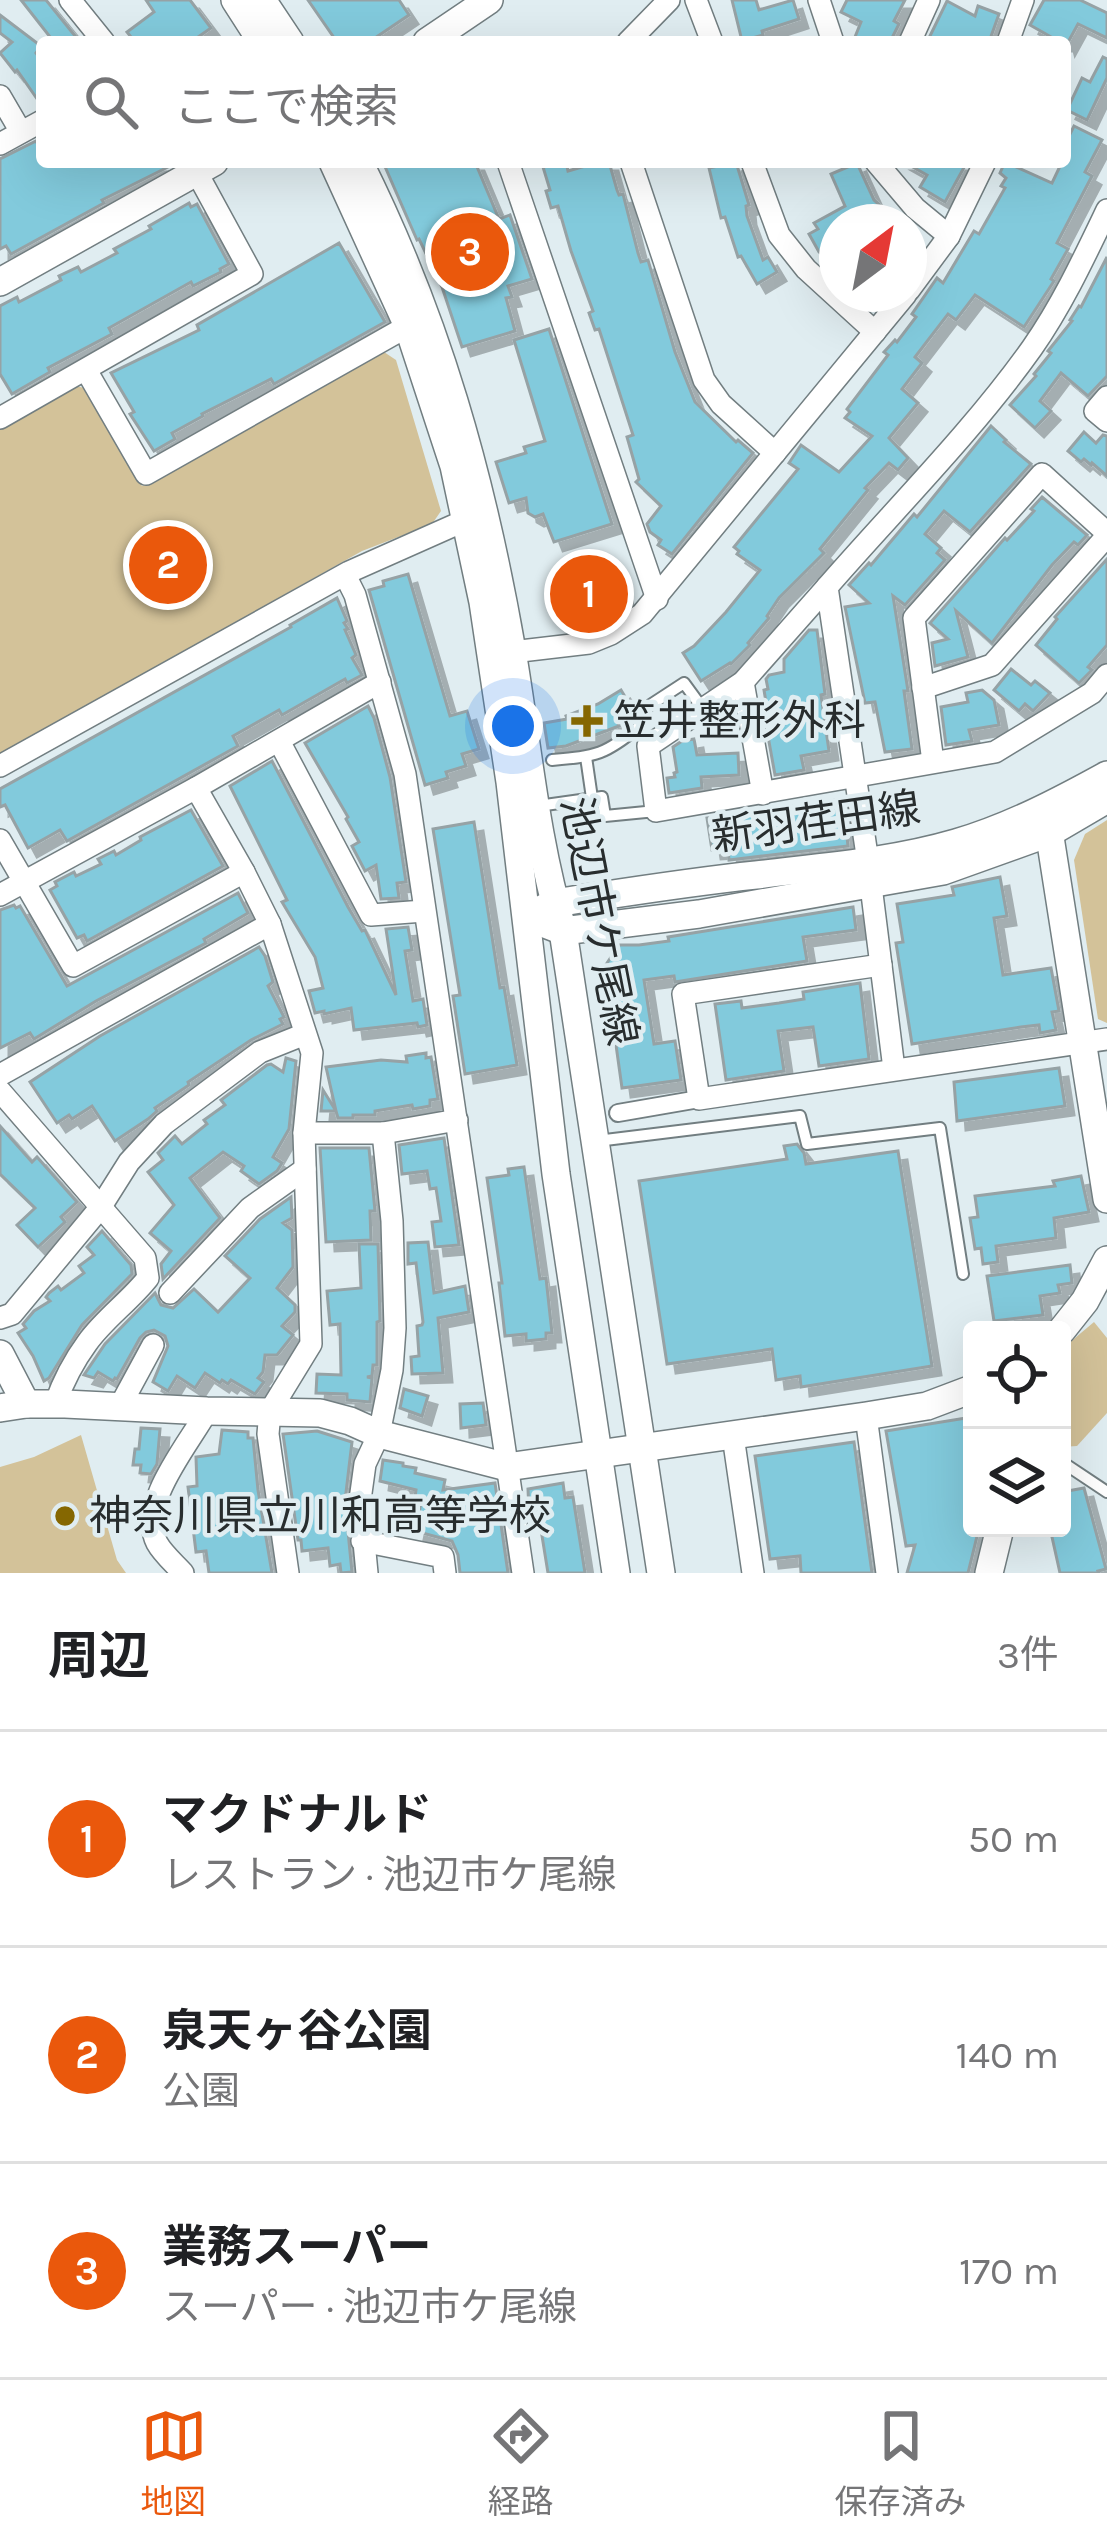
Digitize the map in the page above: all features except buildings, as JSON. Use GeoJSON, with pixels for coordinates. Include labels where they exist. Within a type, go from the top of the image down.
{"type":"FeatureCollection","features":[{"type":"Feature","properties":{"kind":"street"},"geometry":{"type":"LineString","coordinates":[[70,0],[99,36]]}},
{"type":"Feature","properties":{"kind":"street"},"geometry":{"type":"LineString","coordinates":[[235,0],[258,36]]}},
{"type":"Feature","properties":{"kind":"street"},"geometry":{"type":"LineString","coordinates":[[262,0],[286,36]]}},
{"type":"Feature","properties":{"kind":"street"},"geometry":{"type":"LineString","coordinates":[[436,36],[489,0]]}},
{"type":"Feature","properties":{"kind":"street"},"geometry":{"type":"LineString","coordinates":[[634,36],[669,0]]}},
{"type":"Feature","properties":{"kind":"street"},"geometry":{"type":"LineString","coordinates":[[696,0],[710,36]]}},
{"type":"Feature","properties":{"kind":"street"},"geometry":{"type":"LineString","coordinates":[[819,0],[831,36]]}},
{"type":"Feature","properties":{"kind":"street"},"geometry":{"type":"LineString","coordinates":[[913,36],[929,0]]}},
{"type":"Feature","properties":{"kind":"street"},"geometry":{"type":"LineString","coordinates":[[1010,36],[1023,0]]}},
{"type":"Feature","properties":{"kind":"street"},"geometry":{"type":"LineString","coordinates":[[0,97],[21,133]]}},
{"type":"Feature","properties":{"kind":"street"},"geometry":{"type":"LineString","coordinates":[[0,144],[36,124]]}},
{"type":"Feature","properties":{"kind":"street"},"geometry":{"type":"LineString","coordinates":[[0,282],[195,168]]}},
{"type":"Feature","properties":{"kind":"street"},"geometry":{"type":"LineString","coordinates":[[0,418],[252,274],[201,168]]}},
{"type":"Feature","properties":{"kind":"street","name":"池辺市ケ尾線"},"geometry":{"type":"LineString","coordinates":[[336,168],[408,326],[454,466],[466,520],[496,685],[556,1174],[616,1573]]}},
{"type":"Feature","properties":{"kind":"street","name":"池辺市ケ尾線"},"geometry":{"type":"LineString","coordinates":[[362,168],[387,218],[458,408],[482,496],[535,807],[563,931],[661,1573]]}},
{"type":"Feature","properties":{"kind":"street"},"geometry":{"type":"LineString","coordinates":[[510,168],[657,599]]}},
{"type":"Feature","properties":{"kind":"street"},"geometry":{"type":"LineString","coordinates":[[633,168],[704,380],[721,404],[775,453]]}},
{"type":"Feature","properties":{"kind":"street"},"geometry":{"type":"LineString","coordinates":[[754,168],[778,235],[806,269],[875,332]]}},
{"type":"Feature","properties":{"kind":"street"},"geometry":{"type":"LineString","coordinates":[[881,168],[915,208],[949,236]]}},
{"type":"Feature","properties":{"kind":"street"},"geometry":{"type":"LineString","coordinates":[[927,266],[949,236],[982,168]]}},
{"type":"Feature","properties":{"kind":"street"},"geometry":{"type":"LineString","coordinates":[[1107,210],[1066,295],[985,408],[743,682],[649,746],[656,811],[995,752],[1092,693],[1107,675]]}},
{"type":"Feature","properties":{"kind":"street"},"geometry":{"type":"LineString","coordinates":[[512,652],[589,644],[642,614],[892,312]]}},
{"type":"Feature","properties":{"kind":"street"},"geometry":{"type":"LineString","coordinates":[[86,370],[146,474],[408,326]]}},
{"type":"Feature","properties":{"kind":"street"},"geometry":{"type":"LineString","coordinates":[[1107,397],[1095,411],[1107,422]]}},
{"type":"Feature","properties":{"kind":"street"},"geometry":{"type":"LineString","coordinates":[[922,688],[992,665],[1107,534],[1042,474],[914,618],[922,688],[933,762]]}},
{"type":"Feature","properties":{"kind":"street"},"geometry":{"type":"LineString","coordinates":[[0,766],[345,574],[466,520]]}},
{"type":"Feature","properties":{"kind":"street"},"geometry":{"type":"LineString","coordinates":[[345,574],[405,774],[523,1573]]}},
{"type":"Feature","properties":{"kind":"street"},"geometry":{"type":"LineString","coordinates":[[826,587],[894,1069]]}},
{"type":"Feature","properties":{"kind":"street"},"geometry":{"type":"LineString","coordinates":[[0,895],[380,682]]}},
{"type":"Feature","properties":{"kind":"street"},"geometry":{"type":"LineString","coordinates":[[743,682],[763,794]]}},
{"type":"Feature","properties":{"kind":"street"},"geometry":{"type":"LineString","coordinates":[[279,741],[371,915],[424,911]]}},
{"type":"Feature","properties":{"kind":"street","name":"新羽荏田線"},"geometry":{"type":"LineString","coordinates":[[1048,821],[1107,775]]}},
{"type":"Feature","properties":{"kind":"street"},"geometry":{"type":"LineString","coordinates":[[196,788],[270,924],[312,1053],[304,1133],[311,1344],[270,1411],[268,1434],[288,1573]]}},
{"type":"Feature","properties":{"kind":"street","name":"新羽荏田線"},"geometry":{"type":"LineString","coordinates":[[525,916],[554,903],[699,881],[943,871],[1107,799]]}},
{"type":"Feature","properties":{"kind":"street"},"geometry":{"type":"LineString","coordinates":[[1048,821],[1094,1041],[1107,1199]]}},
{"type":"Feature","properties":{"kind":"street"},"geometry":{"type":"LineString","coordinates":[[0,840],[73,966],[244,872]]}},
{"type":"Feature","properties":{"kind":"street","name":"新羽荏田線"},"geometry":{"type":"LineString","coordinates":[[563,931],[699,914],[869,873]]}},
{"type":"Feature","properties":{"kind":"street"},"geometry":{"type":"LineString","coordinates":[[525,916],[563,931]]}},
{"type":"Feature","properties":{"kind":"street"},"geometry":{"type":"LineString","coordinates":[[0,1075],[270,924]]}},
{"type":"Feature","properties":{"kind":"street"},"geometry":{"type":"LineString","coordinates":[[699,1099],[683,994],[881,965]]}},
{"type":"Feature","properties":{"kind":"street"},"geometry":{"type":"LineString","coordinates":[[0,1318],[12,1314],[100,1208],[128,1162],[164,1124],[260,1052],[305,1034]]}},
{"type":"Feature","properties":{"kind":"street"},"geometry":{"type":"LineString","coordinates":[[618,1113],[1094,1041]]}},
{"type":"Feature","properties":{"kind":"street"},"geometry":{"type":"LineString","coordinates":[[0,1091],[146,1258],[148,1278],[89,1339],[65,1377],[55,1404]]}},
{"type":"Feature","properties":{"kind":"street"},"geometry":{"type":"LineString","coordinates":[[304,1133],[383,1133],[457,1120]]}},
{"type":"Feature","properties":{"kind":"street"},"geometry":{"type":"LineString","coordinates":[[367,1573],[360,1500],[365,1464],[379,1434],[395,1328],[383,1133]]}},
{"type":"Feature","properties":{"kind":"street"},"geometry":{"type":"LineString","coordinates":[[170,1293],[250,1208],[305,1169]]}},
{"type":"Feature","properties":{"kind":"street"},"geometry":{"type":"LineString","coordinates":[[1071,1323],[1095,1305],[1107,1260]]}},
{"type":"Feature","properties":{"kind":"street"},"geometry":{"type":"LineString","coordinates":[[120,1406],[153,1346]]}},
{"type":"Feature","properties":{"kind":"street"},"geometry":{"type":"LineString","coordinates":[[0,1354],[13,1406],[320,1413],[379,1434],[507,1467],[866,1416],[927,1406],[963,1392]]}},
{"type":"Feature","properties":{"kind":"street"},"geometry":{"type":"LineString","coordinates":[[183,1573],[155,1541],[154,1514],[161,1485],[207,1412]]}},
{"type":"Feature","properties":{"kind":"street"},"geometry":{"type":"LineString","coordinates":[[866,1416],[887,1573]]}},
{"type":"Feature","properties":{"kind":"street"},"geometry":{"type":"LineString","coordinates":[[734,1436],[753,1573]]}},
{"type":"Feature","properties":{"kind":"street"},"geometry":{"type":"LineString","coordinates":[[989,1573],[998,1537]]}},
{"type":"Feature","properties":{"kind":"street"},"geometry":{"type":"LineString","coordinates":[[362,1541],[443,1557],[445,1573]]}},
{"type":"Feature","properties":{"kind":"lane"},"geometry":{"type":"LineString","coordinates":[[552,760],[610,752],[640,726],[635,715],[684,683],[703,709]]}},
{"type":"Feature","properties":{"kind":"lane"},"geometry":{"type":"LineString","coordinates":[[586,757],[592,798]]}},
{"type":"Feature","properties":{"kind":"lane"},"geometry":{"type":"LineString","coordinates":[[535,807],[602,797],[605,816],[656,811]]}},
{"type":"Feature","properties":{"kind":"lane"},"geometry":{"type":"LineString","coordinates":[[597,1141],[800,1116],[807,1144],[940,1128],[963,1274]]}},
{"type":"Feature","properties":{"kind":"lane"},"geometry":{"type":"LineString","coordinates":[[1071,1468],[1107,1492]]}},
{"type":"Feature","properties":{"kind":"shaded area"},"geometry":{"type":"Polygon","coordinates":[[[384,352],[396,360],[441,511],[432,524],[362,551],[0,755],[0,428],[75,386],[85,388],[142,486],[384,352]]]}},
{"type":"Feature","properties":{"kind":"shaded area"},"geometry":{"type":"Polygon","coordinates":[[[1107,820],[1107,1023],[1098,1019],[1074,860],[1085,834],[1107,820]]]}},
{"type":"Feature","properties":{"kind":"shaded area"},"geometry":{"type":"Polygon","coordinates":[[[1094,1322],[1107,1338],[1107,1413],[1077,1446],[1071,1446],[1071,1429],[1071,1341],[1094,1322]]]}},
{"type":"Feature","properties":{"kind":"shaded area","name":"神奈川県立川和高等学校"},"geometry":{"type":"Polygon","coordinates":[[[81,1435],[117,1560],[126,1573],[0,1573],[0,1467],[81,1435]]]}},
{"type":"Feature","properties":{"kind":"place","name":"業務スーパー"},"geometry":{"type":"Point","coordinates":[470,252]}},
{"type":"Feature","properties":{"kind":"place","name":"泉天ヶ谷公園"},"geometry":{"type":"Point","coordinates":[168,565]}},
{"type":"Feature","properties":{"kind":"place","name":"マクドナルド"},"geometry":{"type":"Point","coordinates":[589,594]}},
{"type":"Feature","properties":{"kind":"place","name":"笠井整形外科"},"geometry":{"type":"Point","coordinates":[587,721]}},
{"type":"Feature","properties":{"kind":"place","name":"神奈川県立川和高等学校"},"geometry":{"type":"Point","coordinates":[65,1516]}}]}
